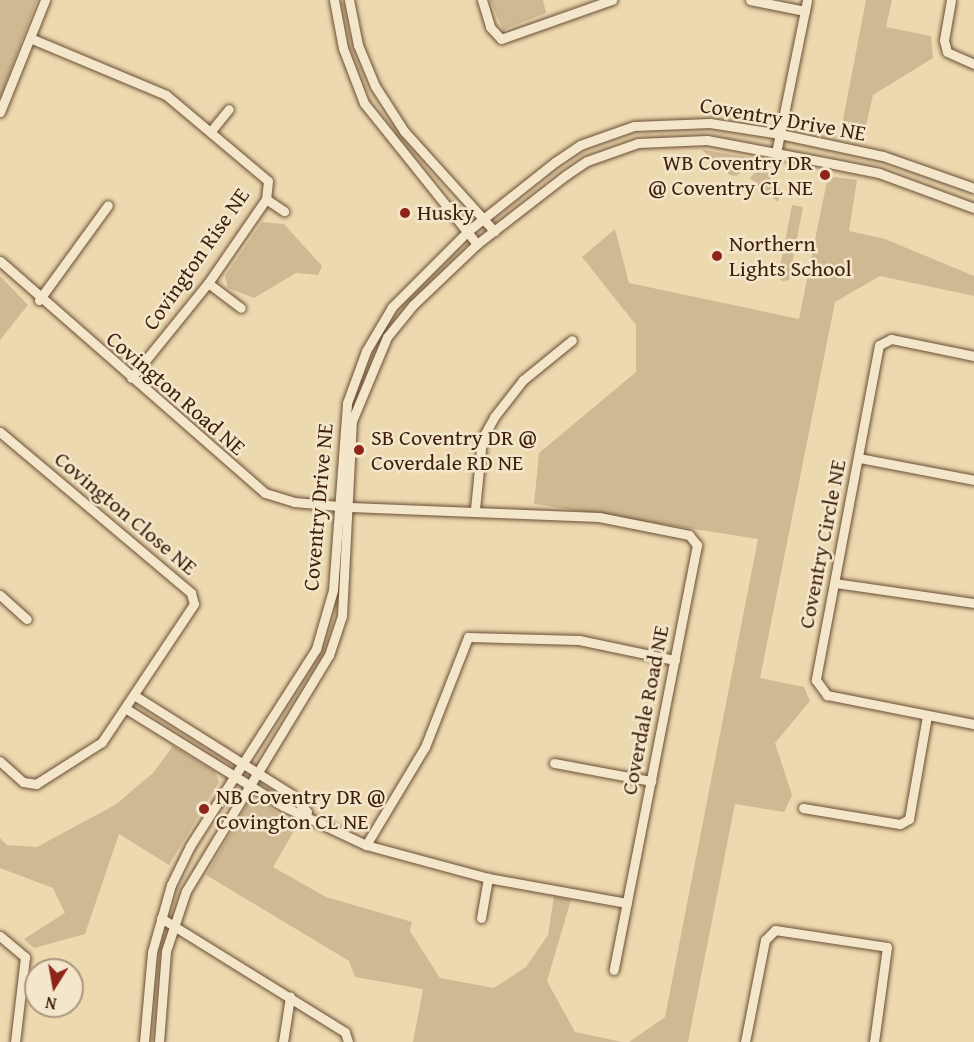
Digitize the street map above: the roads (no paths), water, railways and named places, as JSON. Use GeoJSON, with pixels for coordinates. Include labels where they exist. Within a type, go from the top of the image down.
{"type":"FeatureCollection","features":[{"type":"Feature","properties":{"kind":"street"},"geometry":{"type":"LineString","coordinates":[[0,112],[45,0]]}},
{"type":"Feature","properties":{"kind":"street"},"geometry":{"type":"LineString","coordinates":[[334,0],[343,48],[364,103],[410,164],[477,244]]}},
{"type":"Feature","properties":{"kind":"street"},"geometry":{"type":"LineString","coordinates":[[349,0],[358,45],[375,86],[423,150],[494,231]]}},
{"type":"Feature","properties":{"kind":"street"},"geometry":{"type":"LineString","coordinates":[[482,0],[490,27],[501,39],[612,0]]}},
{"type":"Feature","properties":{"kind":"street"},"geometry":{"type":"LineString","coordinates":[[750,0],[805,11]]}},
{"type":"Feature","properties":{"kind":"street"},"geometry":{"type":"LineString","coordinates":[[776,153],[807,0]]}},
{"type":"Feature","properties":{"kind":"street"},"geometry":{"type":"LineString","coordinates":[[951,0],[944,40],[947,52],[974,64]]}},
{"type":"Feature","properties":{"kind":"street","name":"Covington Rise NE"},"geometry":{"type":"LineString","coordinates":[[30,38],[149,86],[211,130],[268,181],[266,199],[208,283],[131,378]]}},
{"type":"Feature","properties":{"kind":"street"},"geometry":{"type":"LineString","coordinates":[[211,130],[229,109]]}},
{"type":"Feature","properties":{"kind":"street","name":"Coventry Drive NE"},"geometry":{"type":"LineString","coordinates":[[144,1042],[161,918],[176,875],[235,776],[316,649],[333,590],[347,403],[366,351],[404,295],[483,218],[580,145],[634,126],[710,123],[780,134],[882,156],[974,188]]}},
{"type":"Feature","properties":{"kind":"street","name":"Coventry Drive NE"},"geometry":{"type":"LineString","coordinates":[[159,1042],[161,986],[174,924],[190,883],[248,784],[329,656],[342,616],[350,507],[352,421],[387,337],[413,305],[477,244],[587,161],[638,143],[707,140],[776,153],[879,173],[974,208]]}},
{"type":"Feature","properties":{"kind":"street"},"geometry":{"type":"LineString","coordinates":[[410,164],[423,150]]}},
{"type":"Feature","properties":{"kind":"street"},"geometry":{"type":"LineString","coordinates":[[266,199],[284,211]]}},
{"type":"Feature","properties":{"kind":"street"},"geometry":{"type":"LineString","coordinates":[[39,300],[108,205]]}},
{"type":"Feature","properties":{"kind":"street","name":"Covington Road NE"},"geometry":{"type":"LineString","coordinates":[[0,261],[39,300],[265,493],[350,507]]}},
{"type":"Feature","properties":{"kind":"street"},"geometry":{"type":"LineString","coordinates":[[208,283],[242,308]]}},
{"type":"Feature","properties":{"kind":"street"},"geometry":{"type":"LineString","coordinates":[[404,295],[413,305]]}},
{"type":"Feature","properties":{"kind":"street"},"geometry":{"type":"LineString","coordinates":[[475,509],[482,439],[494,417],[523,380],[572,339]]}},
{"type":"Feature","properties":{"kind":"street","name":"Coventry Circle NE"},"geometry":{"type":"LineString","coordinates":[[974,356],[891,339],[879,345],[816,680],[819,690],[927,716],[974,724]]}},
{"type":"Feature","properties":{"kind":"street","name":"Covington Close NE"},"geometry":{"type":"LineString","coordinates":[[0,432],[191,593],[194,604],[128,710],[102,742],[36,784],[23,782],[0,761]]}},
{"type":"Feature","properties":{"kind":"street"},"geometry":{"type":"LineString","coordinates":[[859,458],[974,480]]}},
{"type":"Feature","properties":{"kind":"street","name":"Coverdale Road NE"},"geometry":{"type":"LineString","coordinates":[[350,507],[475,509],[599,518],[689,535],[698,545],[614,970]]}},
{"type":"Feature","properties":{"kind":"street"},"geometry":{"type":"LineString","coordinates":[[836,583],[974,603]]}},
{"type":"Feature","properties":{"kind":"street"},"geometry":{"type":"LineString","coordinates":[[0,595],[27,619]]}},
{"type":"Feature","properties":{"kind":"street"},"geometry":{"type":"LineString","coordinates":[[366,845],[424,747],[468,637],[579,640],[675,660]]}},
{"type":"Feature","properties":{"kind":"street"},"geometry":{"type":"LineString","coordinates":[[136,697],[291,794],[309,814]]}},
{"type":"Feature","properties":{"kind":"street"},"geometry":{"type":"LineString","coordinates":[[128,710],[283,806],[309,814],[366,845],[488,878],[627,903]]}},
{"type":"Feature","properties":{"kind":"street"},"geometry":{"type":"LineString","coordinates":[[802,808],[900,824],[909,819],[927,716]]}},
{"type":"Feature","properties":{"kind":"street"},"geometry":{"type":"LineString","coordinates":[[554,763],[651,781]]}},
{"type":"Feature","properties":{"kind":"street"},"geometry":{"type":"LineString","coordinates":[[176,875],[190,883]]}},
{"type":"Feature","properties":{"kind":"street"},"geometry":{"type":"LineString","coordinates":[[480,918],[488,878]]}},
{"type":"Feature","properties":{"kind":"street"},"geometry":{"type":"LineString","coordinates":[[161,918],[345,1032],[348,1042]]}},
{"type":"Feature","properties":{"kind":"street"},"geometry":{"type":"LineString","coordinates":[[745,1042],[765,940],[775,930],[887,946],[874,1042]]}},
{"type":"Feature","properties":{"kind":"street"},"geometry":{"type":"LineString","coordinates":[[0,936],[25,957],[15,1042]]}},
{"type":"Feature","properties":{"kind":"street"},"geometry":{"type":"LineString","coordinates":[[283,1042],[290,998]]}},
{"type":"Feature","properties":{"kind":"place","name":"WB Coventry DR @ Coventry CL NE"},"geometry":{"type":"Point","coordinates":[825,175]}},
{"type":"Feature","properties":{"kind":"place","name":"Husky"},"geometry":{"type":"Point","coordinates":[405,213]}},
{"type":"Feature","properties":{"kind":"place","name":"Northern Lights School"},"geometry":{"type":"Point","coordinates":[717,256]}},
{"type":"Feature","properties":{"kind":"place","name":"SB Coventry DR @ Coverdale RD NE"},"geometry":{"type":"Point","coordinates":[359,450]}},
{"type":"Feature","properties":{"kind":"place","name":"NB Coventry DR @ Covington CL NE"},"geometry":{"type":"Point","coordinates":[204,809]}}]}
